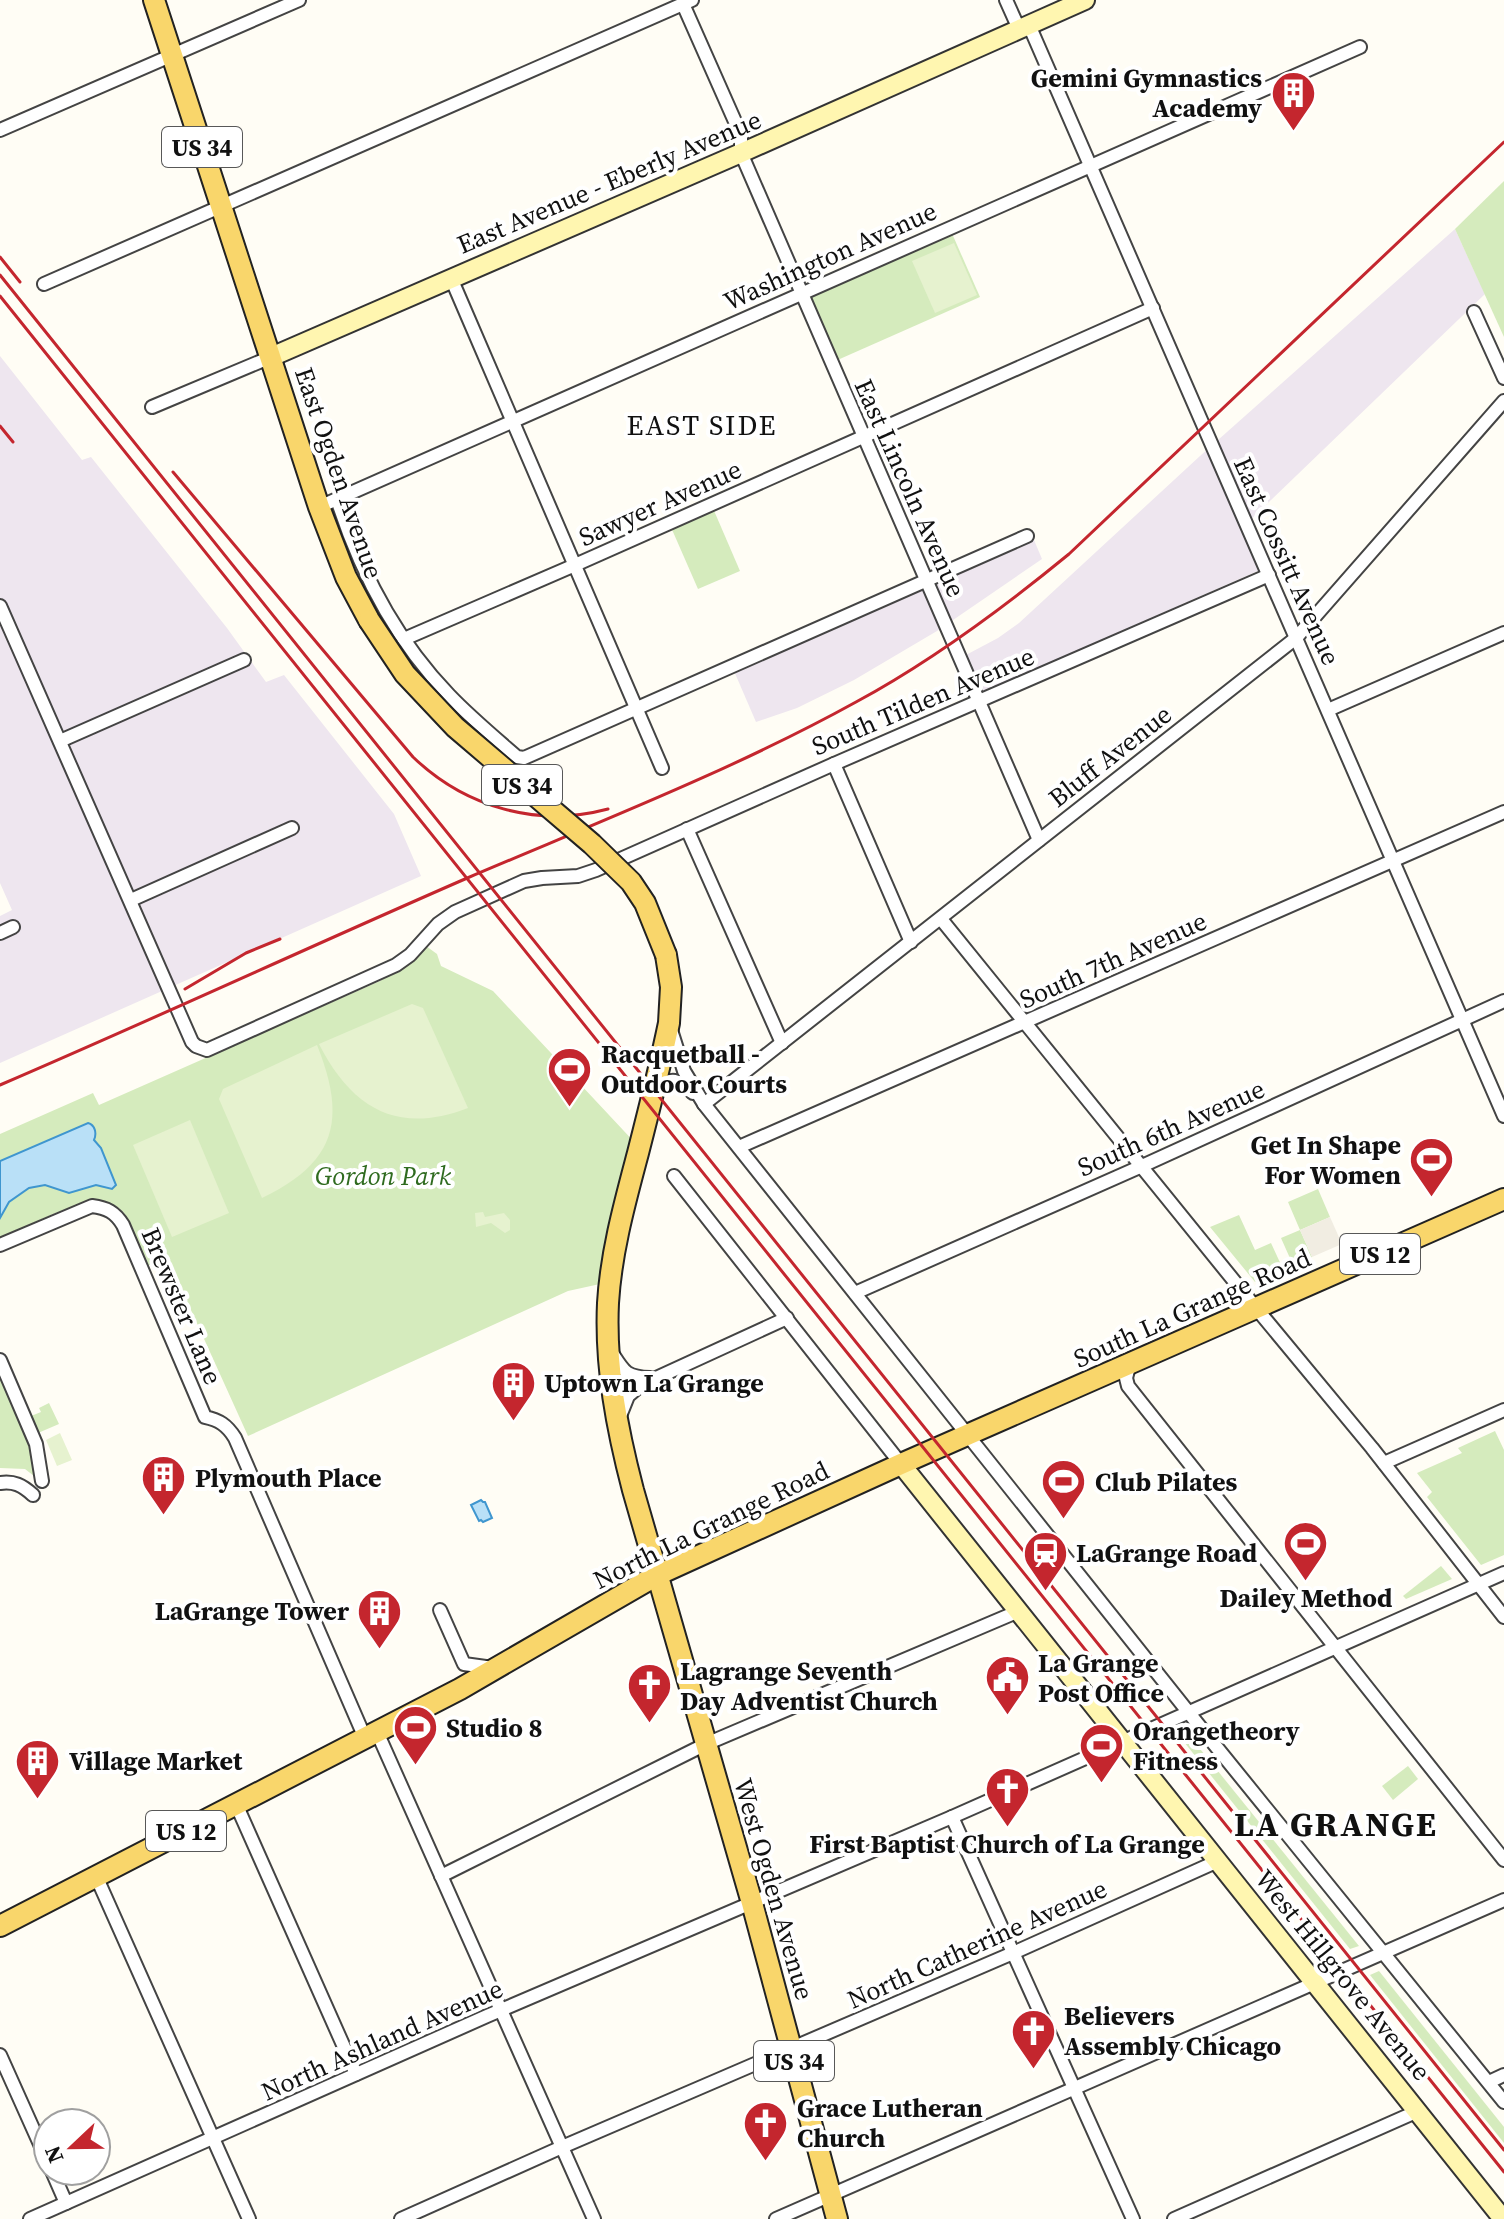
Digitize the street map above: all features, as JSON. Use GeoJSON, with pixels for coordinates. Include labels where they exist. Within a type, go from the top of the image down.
{"type":"FeatureCollection","features":[{"type":"Feature","properties":{"kind":"main road","name":"US 34"},"geometry":{"type":"LineString","coordinates":[[154,0],[271,357]]}},
{"type":"Feature","properties":{"kind":"main road","name":"East Ogden Avenue"},"geometry":{"type":"LineString","coordinates":[[271,357],[356,599],[384,645],[405,674],[455,727],[592,844],[631,882],[645,903],[666,955],[671,987],[669,1023],[619,1230],[608,1300],[612,1392],[617,1423],[657,1575]]}},
{"type":"Feature","properties":{"kind":"main road","name":"South La Grange Road"},"geometry":{"type":"LineString","coordinates":[[901,1464],[1504,1199]]}},
{"type":"Feature","properties":{"kind":"main road","name":"North La Grange Road"},"geometry":{"type":"LineString","coordinates":[[501,1666],[657,1575],[901,1464]]}},
{"type":"Feature","properties":{"kind":"main road","name":"West Ogden Avenue"},"geometry":{"type":"LineString","coordinates":[[657,1575],[752,1903],[837,2219]]}},
{"type":"Feature","properties":{"kind":"main road","name":"US 12"},"geometry":{"type":"LineString","coordinates":[[2,1919],[96,1876],[501,1666]]}},
{"type":"Feature","properties":{"kind":"street"},"geometry":{"type":"LineString","coordinates":[[0,130],[299,0]]}},
{"type":"Feature","properties":{"kind":"street","name":"East Cossitt Avenue"},"geometry":{"type":"LineString","coordinates":[[1006,0],[1024,27],[1091,165],[1504,1116]]}},
{"type":"Feature","properties":{"kind":"street","name":"East Avenue - Eberly Avenue"},"geometry":{"type":"LineString","coordinates":[[152,407],[741,153],[1085,0]]}},
{"type":"Feature","properties":{"kind":"street"},"geometry":{"type":"LineString","coordinates":[[44,284],[665,6],[688,2]]}},
{"type":"Feature","properties":{"kind":"street","name":"East Lincoln Avenue"},"geometry":{"type":"LineString","coordinates":[[688,2],[741,135],[741,153],[1039,840]]}},
{"type":"Feature","properties":{"kind":"street","name":"Washington Avenue"},"geometry":{"type":"LineString","coordinates":[[326,509],[513,421],[1360,47]]}},
{"type":"Feature","properties":{"kind":"street"},"geometry":{"type":"LineString","coordinates":[[451,278],[662,768]]}},
{"type":"Feature","properties":{"kind":"street","name":"Sawyer Avenue"},"geometry":{"type":"LineString","coordinates":[[404,639],[1153,308]]}},
{"type":"Feature","properties":{"kind":"street"},"geometry":{"type":"LineString","coordinates":[[1474,312],[1504,378]]}},
{"type":"Feature","properties":{"kind":"street","name":"Bluff Avenue"},"geometry":{"type":"LineString","coordinates":[[704,1104],[1296,638],[1504,401]]}},
{"type":"Feature","properties":{"kind":"street"},"geometry":{"type":"LineString","coordinates":[[326,509],[421,662],[463,708],[517,757],[524,758],[1027,536]]}},
{"type":"Feature","properties":{"kind":"street","name":"South Tilden Avenue"},"geometry":{"type":"LineString","coordinates":[[131,900],[192,1042],[202,1049],[213,1048],[381,974],[410,955],[447,916],[502,890],[532,879],[578,876],[596,870],[1269,575]]}},
{"type":"Feature","properties":{"kind":"street"},"geometry":{"type":"LineString","coordinates":[[0,606],[131,900],[292,828]]}},
{"type":"Feature","properties":{"kind":"street"},"geometry":{"type":"LineString","coordinates":[[1328,710],[1504,633]]}},
{"type":"Feature","properties":{"kind":"street"},"geometry":{"type":"LineString","coordinates":[[60,741],[244,660]]}},
{"type":"Feature","properties":{"kind":"street"},"geometry":{"type":"LineString","coordinates":[[834,764],[911,942]]}},
{"type":"Feature","properties":{"kind":"street","name":"South 7th Avenue"},"geometry":{"type":"LineString","coordinates":[[739,1147],[1504,812]]}},
{"type":"Feature","properties":{"kind":"street"},"geometry":{"type":"LineString","coordinates":[[687,829],[782,1043]]}},
{"type":"Feature","properties":{"kind":"street"},"geometry":{"type":"LineString","coordinates":[[941,919],[1384,1463],[1504,1617]]}},
{"type":"Feature","properties":{"kind":"street"},"geometry":{"type":"LineString","coordinates":[[0,933],[13,927]]}},
{"type":"Feature","properties":{"kind":"street","name":"South 6th Avenue"},"geometry":{"type":"LineString","coordinates":[[855,1293],[1504,1001]]}},
{"type":"Feature","properties":{"kind":"street"},"geometry":{"type":"LineString","coordinates":[[669,1023],[684,1071],[704,1104]]}},
{"type":"Feature","properties":{"kind":"street"},"geometry":{"type":"LineString","coordinates":[[655,1089],[665,1081],[675,1080],[685,1085],[704,1104],[1188,1712],[1504,2102]]}},
{"type":"Feature","properties":{"kind":"street"},"geometry":{"type":"LineString","coordinates":[[674,1176],[901,1464]]}},
{"type":"Feature","properties":{"kind":"street","name":"Brewster Lane"},"geometry":{"type":"LineString","coordinates":[[0,1245],[92,1206],[116,1214],[123,1225],[205,1417],[222,1423],[235,1438],[371,1735],[441,1876],[594,2219]]}},
{"type":"Feature","properties":{"kind":"street"},"geometry":{"type":"LineString","coordinates":[[617,1423],[629,1395],[653,1378],[787,1318]]}},
{"type":"Feature","properties":{"kind":"street"},"geometry":{"type":"LineString","coordinates":[[609,1347],[626,1373],[632,1377],[653,1378]]}},
{"type":"Feature","properties":{"kind":"street"},"geometry":{"type":"LineString","coordinates":[[0,1360],[36,1444],[42,1481]]}},
{"type":"Feature","properties":{"kind":"street"},"geometry":{"type":"LineString","coordinates":[[1130,1363],[1126,1378],[1128,1386],[1504,1860]]}},
{"type":"Feature","properties":{"kind":"street"},"geometry":{"type":"LineString","coordinates":[[1384,1463],[1504,1410]]}},
{"type":"Feature","properties":{"kind":"street","name":"West Hillgrove Avenue"},"geometry":{"type":"LineString","coordinates":[[901,1464],[1503,2219]]}},
{"type":"Feature","properties":{"kind":"street"},"geometry":{"type":"LineString","coordinates":[[0,1483],[19,1484],[33,1495]]}},
{"type":"Feature","properties":{"kind":"street","name":"North Ashland Avenue"},"geometry":{"type":"LineString","coordinates":[[30,2219],[1504,1573]]}},
{"type":"Feature","properties":{"kind":"street"},"geometry":{"type":"LineString","coordinates":[[440,1610],[464,1664],[501,1666]]}},
{"type":"Feature","properties":{"kind":"street"},"geometry":{"type":"LineString","coordinates":[[441,1876],[706,1744],[1019,1611]]}},
{"type":"Feature","properties":{"kind":"street"},"geometry":{"type":"LineString","coordinates":[[236,1804],[356,2074]]}},
{"type":"Feature","properties":{"kind":"street"},"geometry":{"type":"LineString","coordinates":[[952,1817],[1133,2219]]}},
{"type":"Feature","properties":{"kind":"street","name":"North Catherine Avenue"},"geometry":{"type":"LineString","coordinates":[[401,2219],[1218,1861]]}},
{"type":"Feature","properties":{"kind":"street"},"geometry":{"type":"LineString","coordinates":[[96,1876],[249,2219]]}},
{"type":"Feature","properties":{"kind":"street"},"geometry":{"type":"LineString","coordinates":[[776,2219],[1504,1900]]}},
{"type":"Feature","properties":{"kind":"street"},"geometry":{"type":"LineString","coordinates":[[0,2055],[32,2126]]}},
{"type":"Feature","properties":{"kind":"street"},"geometry":{"type":"LineString","coordinates":[[1489,2082],[1504,2075]]}},
{"type":"Feature","properties":{"kind":"street"},"geometry":{"type":"LineString","coordinates":[[1174,2219],[1418,2111]]}},
{"type":"Feature","properties":{"kind":"street"},"geometry":{"type":"LineString","coordinates":[[59,2187],[66,2203]]}},
{"type":"Feature","properties":{"kind":"shaded area"},"geometry":{"type":"Polygon","coordinates":[[[1455,229],[1485,294],[1242,528],[1260,570],[981,693],[964,656],[1019,623],[1200,456],[1455,229]]]}},
{"type":"Feature","properties":{"kind":"shaded area"},"geometry":{"type":"Polygon","coordinates":[[[0,356],[82,460],[91,457],[266,682],[284,675],[394,814],[421,876],[0,1063],[0,916],[12,910],[0,883],[0,356]]]}},
{"type":"Feature","properties":{"kind":"shaded area"},"geometry":{"type":"Polygon","coordinates":[[[1034,540],[1042,559],[937,631],[854,680],[797,708],[756,722],[734,671],[1034,540]]]}},
{"type":"Feature","properties":{"kind":"shaded area"},"geometry":{"type":"Polygon","coordinates":[[[1330,1217],[1342,1244],[1312,1257],[1300,1230],[1330,1217]]]}},
{"type":"Feature","properties":{"kind":"green space"},"geometry":{"type":"Polygon","coordinates":[[[1504,181],[1504,337],[1455,229],[1504,181]]]}},
{"type":"Feature","properties":{"kind":"green space"},"geometry":{"type":"Polygon","coordinates":[[[950,229],[980,297],[833,362],[804,294],[950,229]]]}},
{"type":"Feature","properties":{"kind":"green space"},"geometry":{"type":"Polygon","coordinates":[[[954,243],[977,295],[935,313],[912,261],[954,243]]]}},
{"type":"Feature","properties":{"kind":"green space"},"geometry":{"type":"Polygon","coordinates":[[[712,506],[740,571],[698,589],[670,525],[712,506]]]}},
{"type":"Feature","properties":{"kind":"green space","name":"Gordon Park"},"geometry":{"type":"Polygon","coordinates":[[[426,946],[437,954],[441,966],[493,991],[638,1146],[609,1282],[568,1291],[248,1436],[167,1257],[147,1266],[133,1229],[121,1210],[110,1204],[79,1205],[0,1239],[0,1134],[93,1093],[99,1105],[380,981],[402,968],[426,946]]]}},
{"type":"Feature","properties":{"kind":"green space"},"geometry":{"type":"Polygon","coordinates":[[[412,1004],[423,1008],[468,1108],[420,1119],[399,1117],[380,1110],[362,1100],[346,1085],[319,1044],[412,1004]]]}},
{"type":"Feature","properties":{"kind":"green space"},"geometry":{"type":"Polygon","coordinates":[[[317,1045],[331,1095],[332,1117],[328,1136],[320,1154],[306,1169],[262,1198],[219,1099],[223,1089],[317,1045]]]}},
{"type":"Feature","properties":{"kind":"green space"},"geometry":{"type":"Polygon","coordinates":[[[190,1120],[229,1213],[172,1237],[133,1145],[190,1120]]]}},
{"type":"Feature","properties":{"kind":"green space"},"geometry":{"type":"Polygon","coordinates":[[[1318,1189],[1330,1217],[1300,1230],[1288,1202],[1318,1189]]]}},
{"type":"Feature","properties":{"kind":"green space"},"geometry":{"type":"Polygon","coordinates":[[[483,1212],[485,1217],[504,1213],[510,1220],[510,1230],[505,1233],[491,1223],[476,1227],[475,1213],[483,1212]]]}},
{"type":"Feature","properties":{"kind":"green space"},"geometry":{"type":"Polygon","coordinates":[[[1239,1215],[1255,1250],[1271,1243],[1283,1269],[1255,1282],[1210,1227],[1239,1215]]]}},
{"type":"Feature","properties":{"kind":"green space"},"geometry":{"type":"Polygon","coordinates":[[[1300,1230],[1312,1257],[1293,1265],[1281,1238],[1300,1230]]]}},
{"type":"Feature","properties":{"kind":"green space"},"geometry":{"type":"Polygon","coordinates":[[[0,1375],[31,1444],[36,1463],[34,1476],[25,1469],[0,1468],[0,1375]]]}},
{"type":"Feature","properties":{"kind":"green space"},"geometry":{"type":"Polygon","coordinates":[[[49,1403],[59,1424],[38,1433],[31,1416],[41,1412],[39,1408],[49,1403]]]}},
{"type":"Feature","properties":{"kind":"green space"},"geometry":{"type":"Polygon","coordinates":[[[1495,1431],[1504,1450],[1504,1555],[1481,1565],[1427,1497],[1432,1492],[1417,1473],[1462,1453],[1458,1448],[1495,1431]]]}},
{"type":"Feature","properties":{"kind":"green space"},"geometry":{"type":"Polygon","coordinates":[[[60,1433],[72,1460],[57,1466],[46,1440],[60,1433]]]}},
{"type":"Feature","properties":{"kind":"green space"},"geometry":{"type":"Polygon","coordinates":[[[1441,1566],[1452,1579],[1406,1599],[1403,1596],[1441,1566]]]}},
{"type":"Feature","properties":{"kind":"green space"},"geometry":{"type":"Polygon","coordinates":[[[1184,1729],[1359,1946],[1350,1949],[1176,1732],[1184,1729]]]}},
{"type":"Feature","properties":{"kind":"green space"},"geometry":{"type":"Polygon","coordinates":[[[1408,1766],[1418,1779],[1393,1800],[1382,1786],[1408,1766]]]}},
{"type":"Feature","properties":{"kind":"green space"},"geometry":{"type":"Polygon","coordinates":[[[1379,1971],[1504,2127],[1504,2143],[1370,1975],[1379,1971]]]}},
{"type":"Feature","properties":{"kind":"water"},"geometry":{"type":"Polygon","coordinates":[[[88,1123],[94,1127],[94,1140],[101,1148],[116,1185],[112,1189],[96,1185],[69,1193],[45,1185],[29,1188],[9,1202],[0,1218],[0,1161],[88,1123]]]}},
{"type":"Feature","properties":{"kind":"water"},"geometry":{"type":"Polygon","coordinates":[[[481,1500],[492,1518],[483,1522],[479,1521],[471,1505],[481,1500]]]}},
{"type":"Feature","properties":{"kind":"railway"},"geometry":{"type":"LineString","coordinates":[[0,1085],[465,879],[712,774],[809,727],[912,669],[992,614],[1069,554],[1504,142]]}},
{"type":"Feature","properties":{"kind":"railway"},"geometry":{"type":"LineString","coordinates":[[0,257],[20,282]]}},
{"type":"Feature","properties":{"kind":"railway"},"geometry":{"type":"LineString","coordinates":[[0,275],[1504,2150]]}},
{"type":"Feature","properties":{"kind":"railway"},"geometry":{"type":"LineString","coordinates":[[0,296],[1504,2172]]}},
{"type":"Feature","properties":{"kind":"railway"},"geometry":{"type":"LineString","coordinates":[[0,426],[13,442]]}},
{"type":"Feature","properties":{"kind":"railway"},"geometry":{"type":"LineString","coordinates":[[173,472],[413,757],[433,774],[455,789],[503,809],[555,816],[608,809]]}},
{"type":"Feature","properties":{"kind":"railway"},"geometry":{"type":"LineString","coordinates":[[185,989],[246,953],[280,939]]}},
{"type":"Feature","properties":{"kind":"place","name":"Gemini Gymnastics Academy"},"geometry":{"type":"Point","coordinates":[1293,132]}},
{"type":"Feature","properties":{"kind":"place","name":"Racquetball - Outdoor Courts"},"geometry":{"type":"Point","coordinates":[570,1108]}},
{"type":"Feature","properties":{"kind":"place","name":"Get In Shape For Women"},"geometry":{"type":"Point","coordinates":[1432,1199]}},
{"type":"Feature","properties":{"kind":"place","name":"Uptown La Grange"},"geometry":{"type":"Point","coordinates":[513,1422]}},
{"type":"Feature","properties":{"kind":"place","name":"Plymouth Place"},"geometry":{"type":"Point","coordinates":[164,1517]}},
{"type":"Feature","properties":{"kind":"place","name":"Club Pilates"},"geometry":{"type":"Point","coordinates":[1064,1521]}},
{"type":"Feature","properties":{"kind":"place","name":"Dailey Method"},"geometry":{"type":"Point","coordinates":[1306,1582]}},
{"type":"Feature","properties":{"kind":"place","name":"LaGrange Road"},"geometry":{"type":"Point","coordinates":[1045,1592]}},
{"type":"Feature","properties":{"kind":"place","name":"LaGrange Tower"},"geometry":{"type":"Point","coordinates":[380,1650]}},
{"type":"Feature","properties":{"kind":"place","name":"La Grange Post Office"},"geometry":{"type":"Point","coordinates":[1007,1717]}},
{"type":"Feature","properties":{"kind":"place","name":"Lagrange Seventh Day Adventist Church"},"geometry":{"type":"Point","coordinates":[649,1725]}},
{"type":"Feature","properties":{"kind":"place","name":"Studio 8"},"geometry":{"type":"Point","coordinates":[415,1767]}},
{"type":"Feature","properties":{"kind":"place","name":"Orangetheory Fitness"},"geometry":{"type":"Point","coordinates":[1102,1785]}},
{"type":"Feature","properties":{"kind":"place","name":"Village Market"},"geometry":{"type":"Point","coordinates":[38,1800]}},
{"type":"Feature","properties":{"kind":"place","name":"First Baptist Church of La Grange"},"geometry":{"type":"Point","coordinates":[1007,1828]}},
{"type":"Feature","properties":{"kind":"place","name":"Believers Assembly Chicago"},"geometry":{"type":"Point","coordinates":[1033,2070]}},
{"type":"Feature","properties":{"kind":"place","name":"Grace Lutheran Church"},"geometry":{"type":"Point","coordinates":[766,2162]}},
{"type":"Feature","properties":{"kind":"district","name":"EAST SIDE"},"geometry":{"type":"Point","coordinates":[702,425]}},
{"type":"Feature","properties":{"kind":"district","name":"LA GRANGE"},"geometry":{"type":"Point","coordinates":[1336,1824]}}]}
